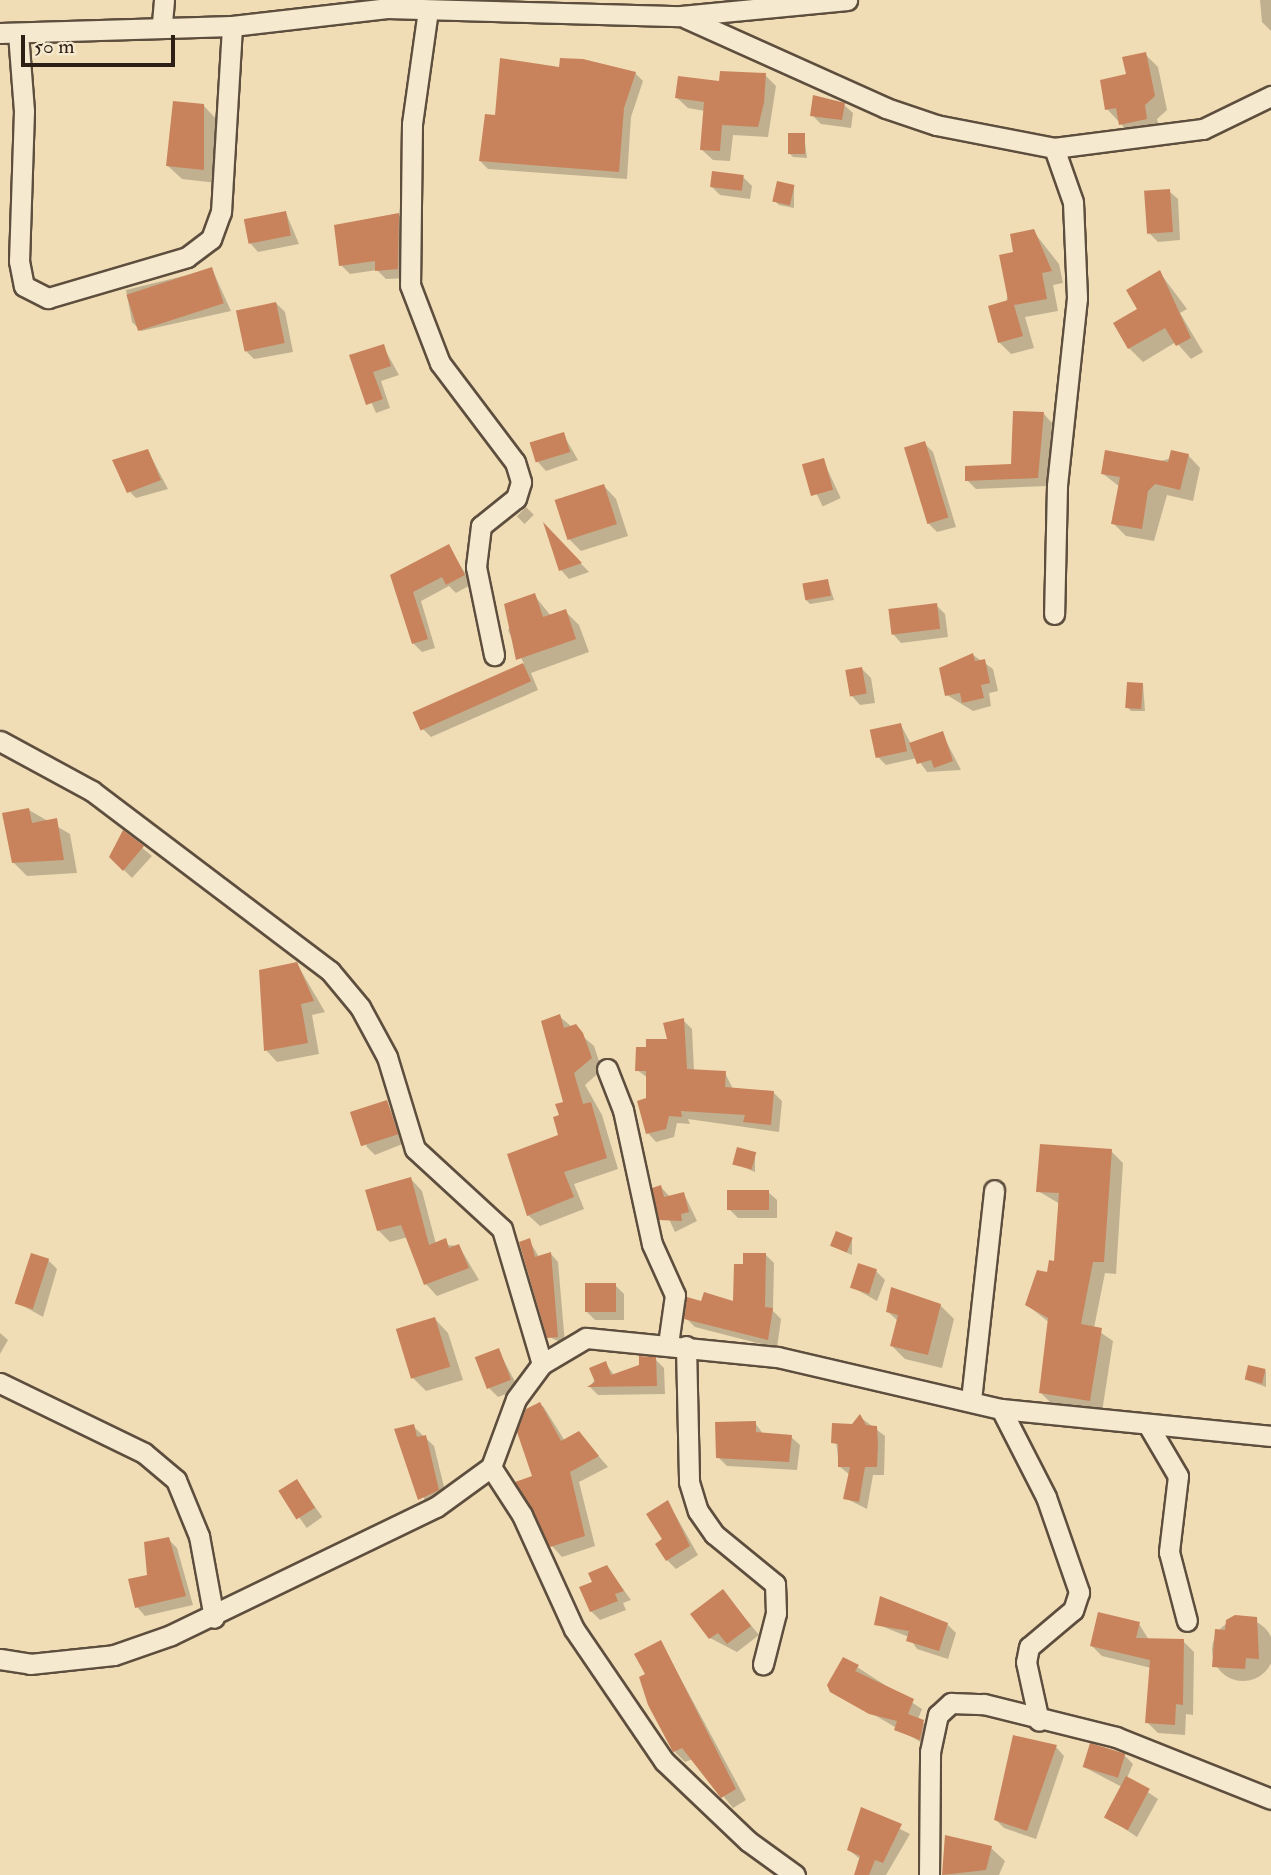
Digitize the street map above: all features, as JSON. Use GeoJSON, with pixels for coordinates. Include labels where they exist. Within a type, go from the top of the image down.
{"type":"FeatureCollection","features":[{"type":"Feature","properties":{"kind":"street"},"geometry":{"type":"LineString","coordinates":[[162,23],[164,0]]}},
{"type":"Feature","properties":{"kind":"street"},"geometry":{"type":"LineString","coordinates":[[232,26],[221,212],[211,239],[187,257],[48,298],[24,286],[19,261],[24,111],[9,33],[162,23],[232,26],[387,4],[428,10],[681,16],[847,0]]}},
{"type":"Feature","properties":{"kind":"street"},"geometry":{"type":"LineString","coordinates":[[428,10],[412,124],[410,285],[440,363],[515,462],[522,482],[516,498],[481,526],[476,567],[494,655]]}},
{"type":"Feature","properties":{"kind":"street"},"geometry":{"type":"LineString","coordinates":[[681,16],[886,108],[936,125],[1054,148],[1203,129],[1271,96]]}},
{"type":"Feature","properties":{"kind":"street"},"geometry":{"type":"LineString","coordinates":[[1054,148],[1073,202],[1077,285],[1057,486],[1054,614]]}},
{"type":"Feature","properties":{"kind":"street"},"geometry":{"type":"LineString","coordinates":[[0,741],[92,791],[330,971],[387,1057],[415,1149],[502,1229],[542,1364]]}},
{"type":"Feature","properties":{"kind":"street"},"geometry":{"type":"LineString","coordinates":[[607,1069],[623,1110],[652,1244],[675,1294],[689,1482],[698,1511],[714,1534],[775,1584],[776,1612],[763,1664]]}},
{"type":"Feature","properties":{"kind":"street"},"geometry":{"type":"LineString","coordinates":[[971,1400],[995,1190]]}},
{"type":"Feature","properties":{"kind":"street"},"geometry":{"type":"LineString","coordinates":[[0,1659],[30,1664],[114,1655],[214,1618],[436,1507],[491,1467],[516,1399],[542,1364],[594,1336],[777,1357],[1001,1409],[1271,1436]]}},
{"type":"Feature","properties":{"kind":"street"},"geometry":{"type":"LineString","coordinates":[[0,1383],[144,1453],[176,1480],[199,1536],[214,1618]]}},
{"type":"Feature","properties":{"kind":"street"},"geometry":{"type":"LineString","coordinates":[[1001,1409],[1046,1497],[1079,1592],[1073,1610],[1029,1647],[1026,1662],[1038,1721]]}},
{"type":"Feature","properties":{"kind":"street"},"geometry":{"type":"LineString","coordinates":[[1148,1424],[1178,1476],[1169,1552],[1187,1621]]}},
{"type":"Feature","properties":{"kind":"street"},"geometry":{"type":"LineString","coordinates":[[491,1467],[522,1515],[574,1629],[664,1761],[748,1841],[795,1875]]}},
{"type":"Feature","properties":{"kind":"street"},"geometry":{"type":"LineString","coordinates":[[929,1875],[930,1752],[938,1715],[964,1701],[1038,1721],[1115,1737],[1271,1799]]}},
{"type":"Feature","properties":{"kind":"building"},"geometry":{"type":"Polygon","coordinates":[[[1146,52],[1155,96],[1145,105],[1147,119],[1119,125],[1116,108],[1105,110],[1100,80],[1126,74],[1122,57],[1146,52]]]}},
{"type":"Feature","properties":{"kind":"building"},"geometry":{"type":"Polygon","coordinates":[[[500,58],[559,67],[560,58],[583,59],[636,72],[624,108],[619,172],[479,161],[485,114],[495,115],[500,58]]]}},
{"type":"Feature","properties":{"kind":"building"},"geometry":{"type":"Polygon","coordinates":[[[720,71],[766,73],[764,103],[758,127],[722,125],[720,151],[700,150],[704,102],[675,98],[678,76],[719,81],[720,71]]]}},
{"type":"Feature","properties":{"kind":"building"},"geometry":{"type":"Polygon","coordinates":[[[813,95],[845,103],[842,120],[810,116],[813,95]]]}},
{"type":"Feature","properties":{"kind":"building"},"geometry":{"type":"Polygon","coordinates":[[[173,101],[204,104],[204,170],[166,166],[173,101]]]}},
{"type":"Feature","properties":{"kind":"building"},"geometry":{"type":"Polygon","coordinates":[[[788,133],[805,133],[805,154],[788,154],[788,133]]]}},
{"type":"Feature","properties":{"kind":"building"},"geometry":{"type":"Polygon","coordinates":[[[712,171],[744,175],[742,191],[710,187],[712,171]]]}},
{"type":"Feature","properties":{"kind":"building"},"geometry":{"type":"Polygon","coordinates":[[[777,181],[795,185],[790,206],[772,201],[777,181]]]}},
{"type":"Feature","properties":{"kind":"building"},"geometry":{"type":"Polygon","coordinates":[[[1170,189],[1173,232],[1147,234],[1144,191],[1170,189]]]}},
{"type":"Feature","properties":{"kind":"building"},"geometry":{"type":"Polygon","coordinates":[[[286,211],[291,236],[249,244],[244,219],[286,211]]]}},
{"type":"Feature","properties":{"kind":"building"},"geometry":{"type":"Polygon","coordinates":[[[399,213],[398,269],[375,271],[375,261],[339,266],[334,225],[399,213]]]}},
{"type":"Feature","properties":{"kind":"building"},"geometry":{"type":"Polygon","coordinates":[[[1034,229],[1052,271],[1042,273],[1047,299],[1014,305],[1023,336],[998,343],[988,306],[1008,300],[999,255],[1013,252],[1010,234],[1034,229]]]}},
{"type":"Feature","properties":{"kind":"building"},"geometry":{"type":"Polygon","coordinates":[[[212,267],[224,303],[138,331],[126,295],[212,267]]]}},
{"type":"Feature","properties":{"kind":"building"},"geometry":{"type":"Polygon","coordinates":[[[1160,270],[1191,338],[1176,346],[1165,328],[1128,349],[1113,323],[1137,309],[1126,290],[1160,270]]]}},
{"type":"Feature","properties":{"kind":"building"},"geometry":{"type":"Polygon","coordinates":[[[276,302],[285,343],[245,352],[236,311],[276,302]]]}},
{"type":"Feature","properties":{"kind":"building"},"geometry":{"type":"Polygon","coordinates":[[[384,344],[391,366],[373,372],[383,399],[366,405],[349,355],[384,344]]]}},
{"type":"Feature","properties":{"kind":"building"},"geometry":{"type":"Polygon","coordinates":[[[1013,411],[1044,412],[1038,478],[965,481],[965,466],[1011,464],[1013,411]]]}},
{"type":"Feature","properties":{"kind":"building"},"geometry":{"type":"Polygon","coordinates":[[[564,432],[570,452],[536,463],[530,443],[564,432]]]}},
{"type":"Feature","properties":{"kind":"building"},"geometry":{"type":"Polygon","coordinates":[[[925,441],[948,518],[927,524],[904,447],[925,441]]]}},
{"type":"Feature","properties":{"kind":"building"},"geometry":{"type":"Polygon","coordinates":[[[148,449],[161,480],[127,493],[112,460],[148,449]]]}},
{"type":"Feature","properties":{"kind":"building"},"geometry":{"type":"Polygon","coordinates":[[[1105,450],[1168,462],[1171,450],[1189,454],[1180,490],[1155,484],[1148,491],[1142,529],[1111,524],[1120,477],[1101,474],[1105,450]]]}},
{"type":"Feature","properties":{"kind":"building"},"geometry":{"type":"Polygon","coordinates":[[[824,458],[833,490],[811,496],[802,464],[824,458]]]}},
{"type":"Feature","properties":{"kind":"building"},"geometry":{"type":"Polygon","coordinates":[[[604,484],[617,524],[568,540],[555,500],[604,484]]]}},
{"type":"Feature","properties":{"kind":"building"},"geometry":{"type":"Polygon","coordinates":[[[543,522],[582,563],[559,571],[543,522]]]}},
{"type":"Feature","properties":{"kind":"building"},"geometry":{"type":"Polygon","coordinates":[[[449,544],[465,575],[446,585],[442,577],[413,592],[428,639],[412,644],[390,575],[449,544]]]}},
{"type":"Feature","properties":{"kind":"building"},"geometry":{"type":"Polygon","coordinates":[[[828,579],[831,596],[805,600],[802,584],[828,579]]]}},
{"type":"Feature","properties":{"kind":"building"},"geometry":{"type":"Polygon","coordinates":[[[535,593],[543,617],[566,609],[576,639],[516,660],[504,604],[535,593]]]}},
{"type":"Feature","properties":{"kind":"building"},"geometry":{"type":"Polygon","coordinates":[[[937,603],[940,629],[892,635],[888,609],[937,603]]]}},
{"type":"Feature","properties":{"kind":"building"},"geometry":{"type":"Polygon","coordinates":[[[973,653],[975,661],[985,659],[990,683],[981,685],[984,698],[962,703],[960,693],[945,696],[939,668],[973,653]]]}},
{"type":"Feature","properties":{"kind":"building"},"geometry":{"type":"Polygon","coordinates":[[[523,663],[531,681],[421,730],[412,712],[523,663]]]}},
{"type":"Feature","properties":{"kind":"building"},"geometry":{"type":"Polygon","coordinates":[[[862,667],[867,694],[850,697],[845,670],[862,667]]]}},
{"type":"Feature","properties":{"kind":"building"},"geometry":{"type":"Polygon","coordinates":[[[1127,682],[1143,683],[1141,709],[1125,708],[1127,682]]]}},
{"type":"Feature","properties":{"kind":"building"},"geometry":{"type":"Polygon","coordinates":[[[901,723],[907,751],[876,758],[870,730],[901,723]]]}},
{"type":"Feature","properties":{"kind":"building"},"geometry":{"type":"Polygon","coordinates":[[[943,731],[953,761],[934,768],[931,760],[917,764],[909,743],[943,731]]]}},
{"type":"Feature","properties":{"kind":"building"},"geometry":{"type":"Polygon","coordinates":[[[29,808],[32,823],[57,818],[64,860],[12,863],[2,813],[29,808]]]}},
{"type":"Feature","properties":{"kind":"building"},"geometry":{"type":"Polygon","coordinates":[[[123,830],[144,846],[123,871],[109,857],[123,830]]]}},
{"type":"Feature","properties":{"kind":"building"},"geometry":{"type":"Polygon","coordinates":[[[297,962],[314,1001],[301,1004],[308,1043],[264,1051],[259,970],[297,962]]]}},
{"type":"Feature","properties":{"kind":"building"},"geometry":{"type":"Polygon","coordinates":[[[560,1014],[564,1028],[576,1024],[583,1033],[592,1058],[574,1073],[583,1104],[591,1102],[607,1158],[564,1172],[574,1197],[527,1216],[507,1154],[558,1135],[553,1117],[559,1115],[555,1104],[563,1102],[541,1021],[560,1014]]]}},
{"type":"Feature","properties":{"kind":"building"},"geometry":{"type":"Polygon","coordinates":[[[684,1018],[687,1069],[726,1071],[725,1087],[774,1091],[771,1125],[743,1122],[745,1115],[681,1111],[682,1117],[669,1116],[666,1129],[646,1134],[637,1101],[646,1098],[646,1071],[635,1071],[636,1047],[646,1047],[646,1039],[667,1039],[663,1023],[684,1018]]]}},
{"type":"Feature","properties":{"kind":"building"},"geometry":{"type":"Polygon","coordinates":[[[387,1100],[398,1134],[361,1146],[350,1112],[387,1100]]]}},
{"type":"Feature","properties":{"kind":"building"},"geometry":{"type":"Polygon","coordinates":[[[1040,1144],[1112,1149],[1104,1262],[1093,1262],[1081,1324],[1102,1328],[1090,1401],[1039,1393],[1048,1318],[1025,1305],[1037,1270],[1047,1272],[1049,1260],[1054,1261],[1059,1193],[1036,1192],[1040,1144]]]}},
{"type":"Feature","properties":{"kind":"building"},"geometry":{"type":"Polygon","coordinates":[[[737,1147],[756,1152],[752,1170],[732,1164],[737,1147]]]}},
{"type":"Feature","properties":{"kind":"building"},"geometry":{"type":"Polygon","coordinates":[[[411,1177],[429,1245],[446,1238],[449,1248],[459,1244],[469,1268],[424,1285],[401,1225],[377,1231],[365,1190],[411,1177]]]}},
{"type":"Feature","properties":{"kind":"building"},"geometry":{"type":"Polygon","coordinates":[[[661,1185],[664,1197],[684,1192],[689,1212],[681,1214],[682,1221],[659,1220],[652,1188],[661,1185]]]}},
{"type":"Feature","properties":{"kind":"building"},"geometry":{"type":"Polygon","coordinates":[[[727,1190],[769,1190],[769,1210],[727,1210],[727,1190]]]}},
{"type":"Feature","properties":{"kind":"building"},"geometry":{"type":"Polygon","coordinates":[[[836,1231],[853,1238],[847,1253],[830,1246],[836,1231]]]}},
{"type":"Feature","properties":{"kind":"building"},"geometry":{"type":"Polygon","coordinates":[[[530,1238],[535,1257],[551,1252],[558,1337],[547,1338],[519,1242],[530,1238]]]}},
{"type":"Feature","properties":{"kind":"building"},"geometry":{"type":"Polygon","coordinates":[[[31,1253],[49,1259],[33,1309],[15,1303],[31,1253]]]}},
{"type":"Feature","properties":{"kind":"building"},"geometry":{"type":"Polygon","coordinates":[[[743,1253],[766,1253],[765,1307],[773,1308],[768,1340],[684,1319],[687,1297],[701,1301],[704,1292],[733,1301],[734,1264],[743,1264],[743,1253]]]}},
{"type":"Feature","properties":{"kind":"building"},"geometry":{"type":"Polygon","coordinates":[[[858,1263],[877,1269],[869,1294],[850,1288],[858,1263]]]}},
{"type":"Feature","properties":{"kind":"building"},"geometry":{"type":"Polygon","coordinates":[[[585,1283],[616,1283],[616,1312],[585,1312],[585,1283]]]}},
{"type":"Feature","properties":{"kind":"building"},"geometry":{"type":"Polygon","coordinates":[[[891,1287],[941,1304],[928,1355],[890,1346],[898,1315],[886,1312],[891,1287]]]}},
{"type":"Feature","properties":{"kind":"building"},"geometry":{"type":"Polygon","coordinates":[[[435,1317],[450,1367],[411,1379],[396,1329],[435,1317]]]}},
{"type":"Feature","properties":{"kind":"building"},"geometry":{"type":"Polygon","coordinates":[[[499,1348],[511,1380],[487,1389],[475,1357],[499,1348]]]}},
{"type":"Feature","properties":{"kind":"building"},"geometry":{"type":"Polygon","coordinates":[[[639,1356],[656,1357],[657,1386],[587,1387],[595,1382],[589,1368],[606,1361],[611,1375],[639,1365],[639,1356]]]}},
{"type":"Feature","properties":{"kind":"building"},"geometry":{"type":"Polygon","coordinates":[[[1248,1365],[1266,1369],[1262,1384],[1245,1380],[1248,1365]]]}},
{"type":"Feature","properties":{"kind":"building"},"geometry":{"type":"Polygon","coordinates":[[[540,1402],[561,1441],[579,1431],[599,1456],[570,1472],[585,1536],[550,1547],[515,1482],[532,1476],[517,1432],[526,1409],[540,1402]]]}},
{"type":"Feature","properties":{"kind":"building"},"geometry":{"type":"Polygon","coordinates":[[[860,1414],[866,1425],[877,1426],[878,1445],[877,1467],[865,1467],[859,1502],[843,1499],[850,1467],[838,1467],[838,1444],[831,1443],[832,1423],[852,1424],[860,1414]]]}},
{"type":"Feature","properties":{"kind":"building"},"geometry":{"type":"Polygon","coordinates":[[[756,1421],[756,1432],[792,1435],[789,1462],[716,1458],[715,1422],[756,1421]]]}},
{"type":"Feature","properties":{"kind":"building"},"geometry":{"type":"Polygon","coordinates":[[[414,1424],[417,1437],[426,1435],[439,1490],[418,1500],[394,1429],[414,1424]]]}},
{"type":"Feature","properties":{"kind":"building"},"geometry":{"type":"Polygon","coordinates":[[[297,1479],[315,1508],[296,1519],[278,1491],[297,1479]]]}},
{"type":"Feature","properties":{"kind":"building"},"geometry":{"type":"Polygon","coordinates":[[[668,1500],[690,1546],[666,1561],[655,1544],[662,1539],[646,1514],[668,1500]]]}},
{"type":"Feature","properties":{"kind":"building"},"geometry":{"type":"Polygon","coordinates":[[[169,1537],[186,1596],[135,1608],[128,1579],[147,1575],[144,1542],[169,1537]]]}},
{"type":"Feature","properties":{"kind":"building"},"geometry":{"type":"Polygon","coordinates":[[[607,1565],[624,1591],[615,1594],[618,1601],[590,1612],[579,1587],[592,1582],[588,1573],[607,1565]]]}},
{"type":"Feature","properties":{"kind":"building"},"geometry":{"type":"Polygon","coordinates":[[[723,1589],[751,1626],[727,1644],[718,1633],[709,1639],[690,1614],[723,1589]]]}},
{"type":"Feature","properties":{"kind":"building"},"geometry":{"type":"Polygon","coordinates":[[[880,1596],[948,1623],[939,1651],[906,1641],[909,1631],[874,1625],[880,1596]]]}},
{"type":"Feature","properties":{"kind":"building"},"geometry":{"type":"Polygon","coordinates":[[[1098,1612],[1140,1622],[1136,1638],[1184,1639],[1183,1705],[1176,1704],[1175,1725],[1145,1723],[1150,1660],[1090,1646],[1098,1612]]]}},
{"type":"Feature","properties":{"kind":"building"},"geometry":{"type":"Polygon","coordinates":[[[1235,1615],[1257,1617],[1259,1659],[1246,1658],[1245,1669],[1212,1667],[1215,1629],[1225,1630],[1226,1620],[1235,1615]]]}},
{"type":"Feature","properties":{"kind":"building"},"geometry":{"type":"Polygon","coordinates":[[[661,1640],[736,1789],[721,1798],[682,1748],[673,1752],[648,1705],[639,1677],[645,1674],[634,1654],[661,1640]]]}},
{"type":"Feature","properties":{"kind":"building"},"geometry":{"type":"Polygon","coordinates":[[[843,1657],[859,1665],[855,1671],[914,1699],[908,1714],[924,1720],[920,1740],[894,1730],[897,1721],[869,1714],[830,1692],[827,1685],[843,1657]]]}},
{"type":"Feature","properties":{"kind":"building"},"geometry":{"type":"Polygon","coordinates":[[[1013,1735],[1057,1745],[1027,1831],[994,1820],[1013,1735]]]}},
{"type":"Feature","properties":{"kind":"building"},"geometry":{"type":"Polygon","coordinates":[[[1090,1743],[1125,1754],[1118,1778],[1083,1767],[1090,1743]]]}},
{"type":"Feature","properties":{"kind":"building"},"geometry":{"type":"Polygon","coordinates":[[[1126,1776],[1150,1789],[1128,1830],[1104,1817],[1126,1776]]]}},
{"type":"Feature","properties":{"kind":"building"},"geometry":{"type":"Polygon","coordinates":[[[861,1807],[902,1824],[883,1863],[875,1860],[869,1875],[854,1875],[860,1856],[847,1850],[861,1807]]]}},
{"type":"Feature","properties":{"kind":"building"},"geometry":{"type":"Polygon","coordinates":[[[945,1835],[992,1846],[986,1870],[942,1875],[945,1835]]]}}]}
